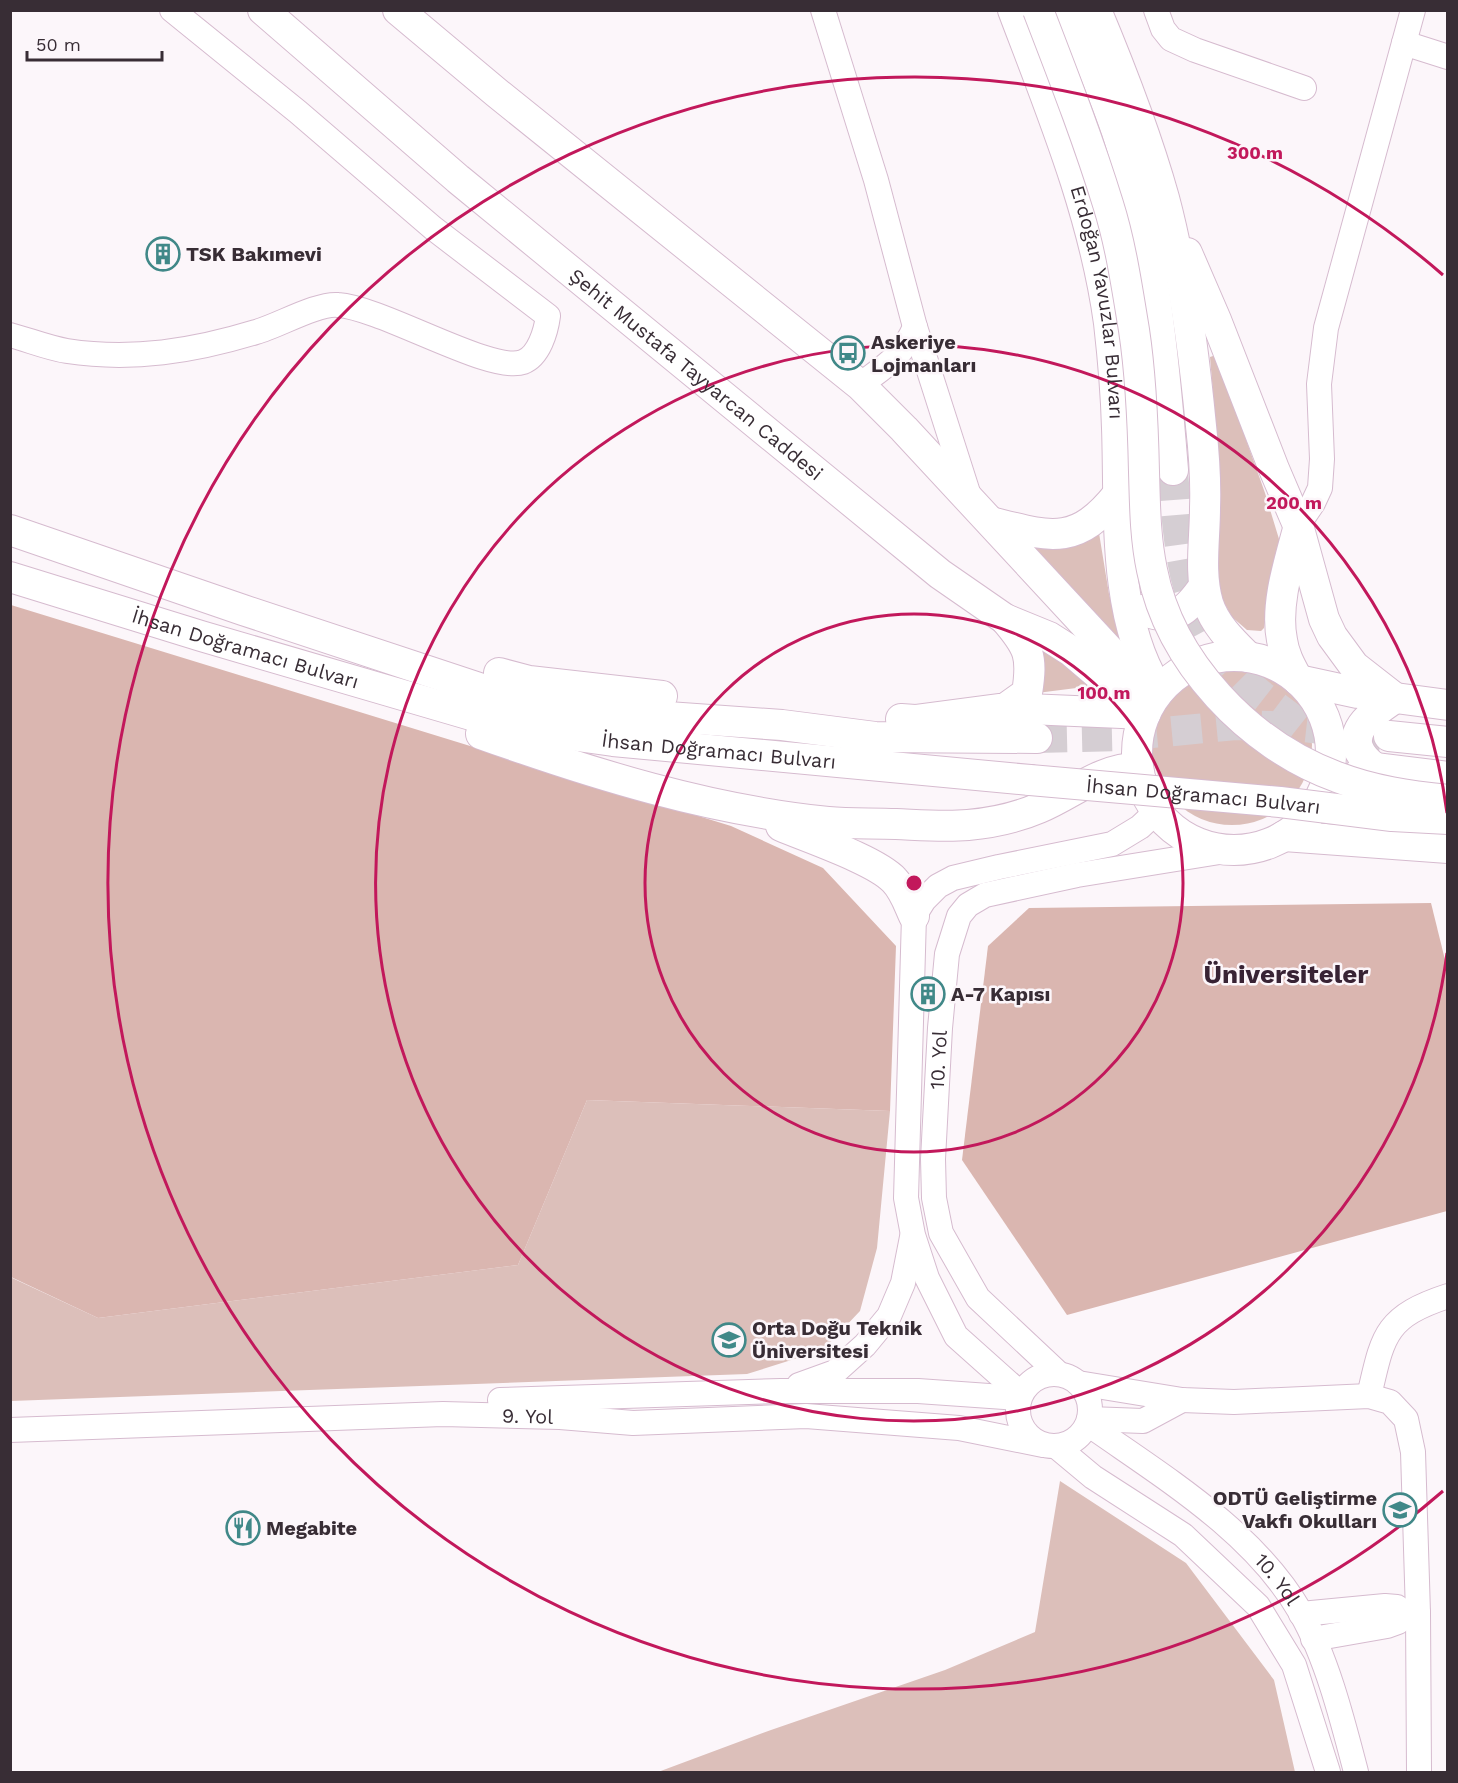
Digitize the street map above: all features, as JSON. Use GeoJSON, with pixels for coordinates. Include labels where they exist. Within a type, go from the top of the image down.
{"type":"FeatureCollection","features":[{"type":"Feature","properties":{"kind":"main road","name":"Şehit Mustafa Tayyarcan Caddesi"},"geometry":{"type":"LineString","coordinates":[[263,10],[504,217],[940,574],[1005,619],[1049,638],[1152,703]]}},
{"type":"Feature","properties":{"kind":"main road"},"geometry":{"type":"LineString","coordinates":[[398,10],[497,93],[860,385],[971,500],[1119,661],[1152,703]]}},
{"type":"Feature","properties":{"kind":"main road","name":"Erdoğan Yavuzlar Bulvarı"},"geometry":{"type":"LineString","coordinates":[[1013,10],[1065,147],[1082,198],[1096,253],[1109,323],[1112,358],[1117,425],[1119,546],[1128,604],[1139,652],[1147,670],[1152,703]]}},
{"type":"Feature","properties":{"kind":"main road"},"geometry":{"type":"LineString","coordinates":[[1038,10],[1088,142],[1116,234],[1137,355],[1149,553],[1160,601],[1177,639],[1216,692],[1245,721],[1282,748],[1335,777],[1360,785],[1395,794],[1448,800]]}},
{"type":"Feature","properties":{"kind":"main road"},"geometry":{"type":"LineString","coordinates":[[1070,10],[1119,138],[1143,225],[1161,330],[1173,470]]}},
{"type":"Feature","properties":{"kind":"main road"},"geometry":{"type":"LineString","coordinates":[[1096,10],[1142,125],[1164,200],[1187,320],[1202,429],[1206,506],[1204,586],[1208,604],[1216,620],[1231,640],[1248,657]]}},
{"type":"Feature","properties":{"kind":"main road"},"geometry":{"type":"LineString","coordinates":[[1164,200],[1216,320],[1298,525],[1324,619],[1332,636],[1354,666],[1395,698]]}},
{"type":"Feature","properties":{"kind":"main road"},"geometry":{"type":"LineString","coordinates":[[991,522],[1056,535],[1073,532],[1097,518],[1118,494]]}},
{"type":"Feature","properties":{"kind":"main road"},"geometry":{"type":"LineString","coordinates":[[1298,525],[1281,608],[1281,639],[1298,680],[1315,701],[1327,725],[1330,762],[1327,780],[1320,796],[1305,819],[1284,836],[1259,846],[1232,850],[1210,847],[1190,839],[1172,827],[1157,812],[1148,798],[1138,768],[1139,732],[1152,703],[1180,672],[1204,661],[1227,656],[1248,657],[1266,661],[1298,680],[1337,689],[1448,705]]}},
{"type":"Feature","properties":{"kind":"main road","name":"İhsan Doğramacı Bulvarı"},"geometry":{"type":"LineString","coordinates":[[10,530],[494,693],[569,710],[782,725],[875,737],[1037,738]]}},
{"type":"Feature","properties":{"kind":"main road","name":"İhsan Doğramacı Bulvarı"},"geometry":{"type":"LineString","coordinates":[[10,577],[201,636],[495,722],[563,735],[1280,802],[1392,816],[1448,819]]}},
{"type":"Feature","properties":{"kind":"main road"},"geometry":{"type":"LineString","coordinates":[[1128,604],[1158,615],[1171,616],[1187,607],[1204,586]]}},
{"type":"Feature","properties":{"kind":"main road"},"geometry":{"type":"LineString","coordinates":[[243,610],[529,681],[626,693],[915,720],[1006,708],[1152,703]]}},
{"type":"Feature","properties":{"kind":"main road"},"geometry":{"type":"LineString","coordinates":[[1005,619],[1022,639],[1031,666],[1027,693],[1006,708]]}},
{"type":"Feature","properties":{"kind":"main road"},"geometry":{"type":"LineString","coordinates":[[201,636],[552,759],[640,785],[740,808],[828,822],[968,825],[1038,808],[1107,772],[1123,768],[1138,768]]}},
{"type":"Feature","properties":{"kind":"main road"},"geometry":{"type":"LineString","coordinates":[[1375,768],[1363,759],[1358,749],[1358,729],[1365,720],[1395,698]]}},
{"type":"Feature","properties":{"kind":"main road"},"geometry":{"type":"LineString","coordinates":[[1389,736],[1448,742]]}},
{"type":"Feature","properties":{"kind":"main road","name":"İhsan Doğramacı Bulvarı"},"geometry":{"type":"LineString","coordinates":[[1320,796],[1340,782],[1375,768],[1448,777]]}},
{"type":"Feature","properties":{"kind":"main road"},"geometry":{"type":"LineString","coordinates":[[740,808],[872,865],[892,878],[902,890],[914,916]]}},
{"type":"Feature","properties":{"kind":"main road"},"geometry":{"type":"LineString","coordinates":[[1284,836],[1448,848]]}},
{"type":"Feature","properties":{"kind":"street"},"geometry":{"type":"LineString","coordinates":[[10,335],[67,351],[138,356],[215,345],[336,304],[403,324],[475,355],[515,364],[526,361],[539,345],[547,326],[548,316],[433,228],[298,112],[172,10]]}},
{"type":"Feature","properties":{"kind":"street"},"geometry":{"type":"LineString","coordinates":[[823,10],[876,180],[915,327],[971,500]]}},
{"type":"Feature","properties":{"kind":"street"},"geometry":{"type":"LineString","coordinates":[[1156,10],[1163,29],[1171,39],[1195,50],[1304,88]]}},
{"type":"Feature","properties":{"kind":"street"},"geometry":{"type":"LineString","coordinates":[[1298,525],[1314,503],[1320,488],[1322,459],[1319,384],[1326,328],[1413,10]]}},
{"type":"Feature","properties":{"kind":"street"},"geometry":{"type":"LineString","coordinates":[[1404,43],[1448,57]]}},
{"type":"Feature","properties":{"kind":"street"},"geometry":{"type":"LineString","coordinates":[[860,385],[892,362],[907,344],[915,327]]}},
{"type":"Feature","properties":{"kind":"street"},"geometry":{"type":"LineString","coordinates":[[914,916],[924,900],[938,886],[953,878],[991,868],[1112,844],[1140,827],[1157,812]]}},
{"type":"Feature","properties":{"kind":"street","name":"10. Yol"},"geometry":{"type":"LineString","coordinates":[[1232,850],[1077,875],[985,895],[968,905],[959,916],[947,954],[940,1028],[933,1160],[934,1198],[941,1233],[978,1298],[1069,1379],[1089,1400],[1088,1421],[1188,1494],[1237,1536],[1278,1579],[1301,1614],[1319,1653],[1347,1737],[1356,1773]]}},
{"type":"Feature","properties":{"kind":"street","name":"10. Yol"},"geometry":{"type":"LineString","coordinates":[[914,916],[906,1198],[913,1235],[927,1278],[956,1336],[1020,1396],[1017,1410],[1019,1421],[1024,1432],[1032,1440],[1050,1446],[1093,1477],[1183,1535],[1258,1606],[1294,1665],[1328,1773]]}},
{"type":"Feature","properties":{"kind":"street"},"geometry":{"type":"LineString","coordinates":[[913,957],[947,954]]}},
{"type":"Feature","properties":{"kind":"street"},"geometry":{"type":"LineString","coordinates":[[912,1031],[940,1028]]}},
{"type":"Feature","properties":{"kind":"street","name":"9. Yol"},"geometry":{"type":"LineString","coordinates":[[782,1391],[835,1372],[871,1338],[889,1316],[903,1283],[913,1235]]}},
{"type":"Feature","properties":{"kind":"street"},"geometry":{"type":"LineString","coordinates":[[1369,1396],[1380,1349],[1389,1330],[1404,1315],[1421,1305],[1448,1296]]}},
{"type":"Feature","properties":{"kind":"street"},"geometry":{"type":"LineString","coordinates":[[1020,1396],[1028,1385],[1048,1374],[1182,1400],[1234,1402],[1369,1396],[1390,1402],[1406,1419],[1413,1452],[1412,1613],[1419,1773]]}},
{"type":"Feature","properties":{"kind":"street","name":"9. Yol"},"geometry":{"type":"LineString","coordinates":[[10,1419],[782,1391],[918,1391],[1020,1396]]}},
{"type":"Feature","properties":{"kind":"street"},"geometry":{"type":"LineString","coordinates":[[1050,1446],[1075,1440],[1088,1421],[1143,1421],[1182,1400]]}},
{"type":"Feature","properties":{"kind":"street","name":"9. Yol"},"geometry":{"type":"LineString","coordinates":[[10,1430],[442,1414],[561,1417],[633,1423],[806,1416],[959,1428],[1050,1446]]}},
{"type":"Feature","properties":{"kind":"street"},"geometry":{"type":"LineString","coordinates":[[1301,1614],[1385,1606],[1397,1607],[1412,1613]]}},
{"type":"Feature","properties":{"kind":"street"},"geometry":{"type":"LineString","coordinates":[[1313,1639],[1387,1626],[1412,1613]]}},
{"type":"Feature","properties":{"kind":"shaded area"},"geometry":{"type":"Polygon","coordinates":[[[1216,355],[1265,493],[1281,551],[1264,628],[1261,631],[1247,630],[1232,617],[1224,603],[1217,580],[1221,489],[1210,357],[1216,355]]]}},
{"type":"Feature","properties":{"kind":"shaded area"},"geometry":{"type":"Polygon","coordinates":[[[1099,533],[1109,594],[1123,645],[1031,547],[1067,546],[1099,533]]]}},
{"type":"Feature","properties":{"kind":"shaded area"},"geometry":{"type":"Polygon","coordinates":[[[11,605],[731,826],[823,868],[896,946],[890,1111],[587,1100],[518,1265],[98,1318],[11,1277],[11,605]]]}},
{"type":"Feature","properties":{"kind":"shaded area"},"geometry":{"type":"Polygon","coordinates":[[[1039,650],[1060,653],[1100,685],[1037,693],[1039,650]]]}},
{"type":"Feature","properties":{"kind":"shaded area"},"geometry":{"type":"Polygon","coordinates":[[[1232,665],[1263,671],[1289,688],[1306,714],[1312,745],[1306,776],[1289,802],[1263,819],[1232,825],[1201,819],[1175,802],[1158,776],[1152,745],[1158,714],[1175,688],[1201,671],[1232,665]]]}},
{"type":"Feature","properties":{"kind":"shaded area"},"geometry":{"type":"Polygon","coordinates":[[[1431,903],[1448,972],[1447,1211],[1067,1315],[962,1160],[988,946],[1029,908],[1431,903]]]}},
{"type":"Feature","properties":{"kind":"shaded area"},"geometry":{"type":"Polygon","coordinates":[[[587,1100],[890,1111],[877,1248],[860,1311],[823,1350],[747,1374],[11,1401],[10,1277],[98,1318],[518,1265],[587,1100]]]}},
{"type":"Feature","properties":{"kind":"shaded area"},"geometry":{"type":"Polygon","coordinates":[[[1060,1481],[1186,1563],[1274,1680],[1295,1772],[658,1772],[945,1670],[1035,1632],[1060,1481]]]}},
{"type":"Feature","properties":{"kind":"tunnel"},"geometry":{"type":"LineString","coordinates":[[1173,470],[1181,553],[1186,579],[1205,629],[1219,652],[1239,675],[1303,727]]}},
{"type":"Feature","properties":{"kind":"tunnel"},"geometry":{"type":"LineString","coordinates":[[1037,738],[1122,736],[1236,725],[1303,727],[1383,736]]}},
{"type":"Feature","properties":{"kind":"place","name":"TSK Bakımevi"},"geometry":{"type":"Point","coordinates":[163,254]}},
{"type":"Feature","properties":{"kind":"place","name":"Askeriye Lojmanları"},"geometry":{"type":"Point","coordinates":[848,353]}},
{"type":"Feature","properties":{"kind":"place","name":"A-7 Kapısı"},"geometry":{"type":"Point","coordinates":[928,994]}},
{"type":"Feature","properties":{"kind":"place","name":"Orta Doğu Teknik Üniversitesi"},"geometry":{"type":"Point","coordinates":[729,1340]}},
{"type":"Feature","properties":{"kind":"place","name":"ODTÜ Geliştirme Vakfı Okulları"},"geometry":{"type":"Point","coordinates":[1400,1510]}},
{"type":"Feature","properties":{"kind":"place","name":"Megabite"},"geometry":{"type":"Point","coordinates":[243,1528]}},
{"type":"Feature","properties":{"kind":"district","name":"Üniversiteler"},"geometry":{"type":"Point","coordinates":[1286,974]}}]}
